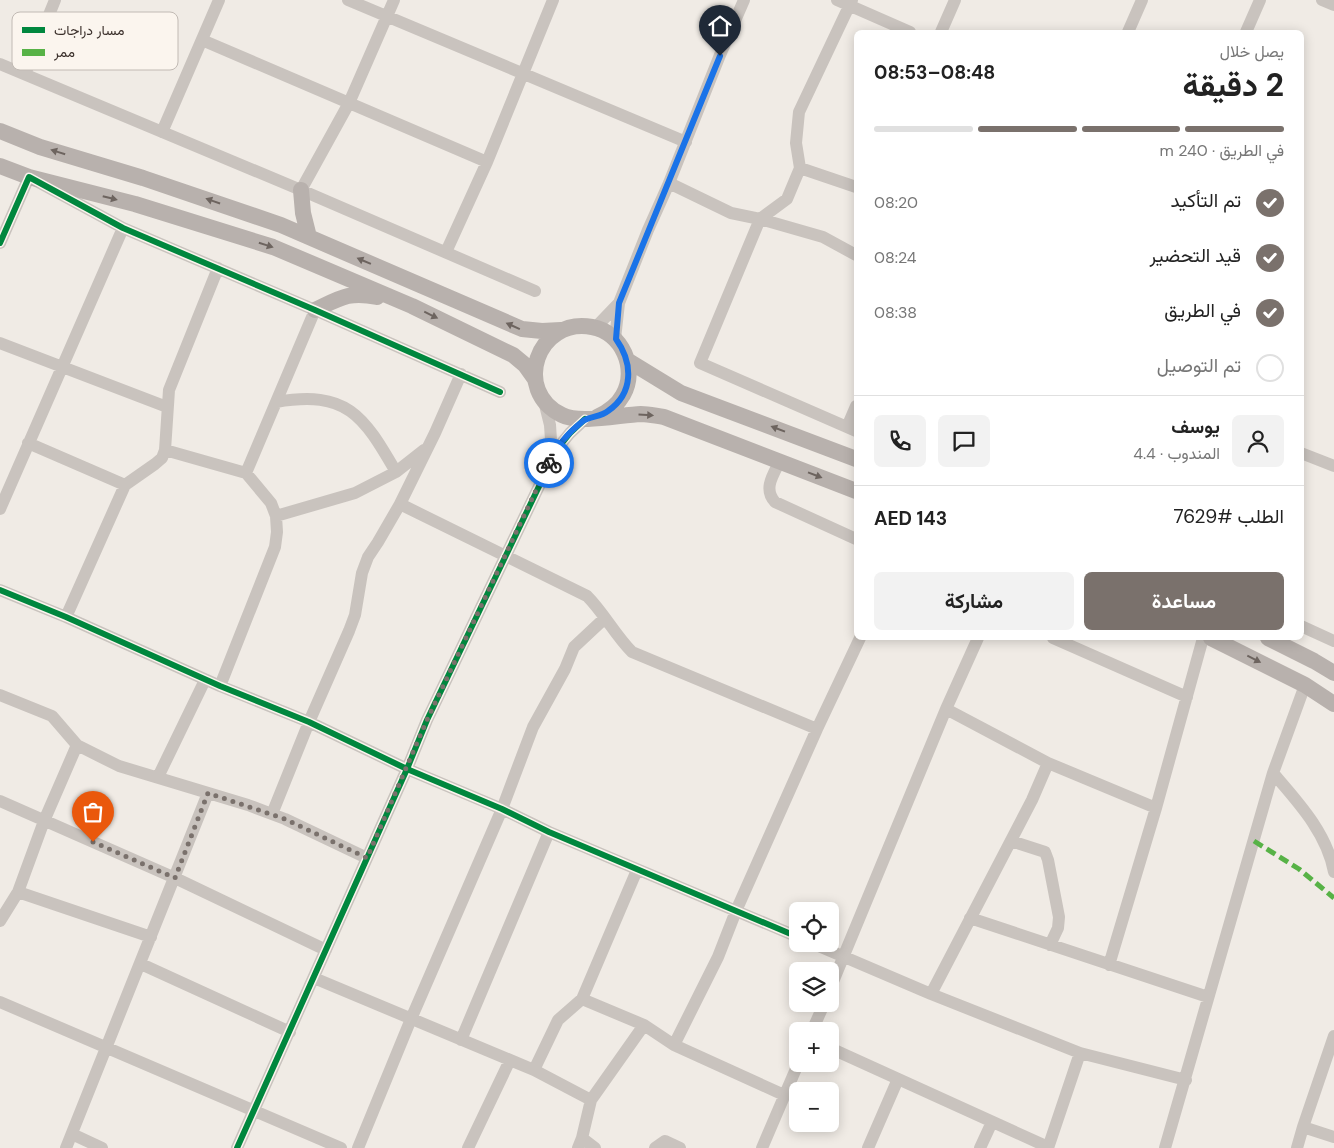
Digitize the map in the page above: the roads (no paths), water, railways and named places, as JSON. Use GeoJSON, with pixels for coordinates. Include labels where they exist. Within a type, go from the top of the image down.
{"type":"FeatureCollection","features":[{"type":"Feature","properties":{"kind":"main road"},"geometry":{"type":"LineString","coordinates":[[0,130],[40,147],[143,178],[281,225],[522,330],[542,331],[561,330],[578,326],[596,327],[616,339],[627,360],[629,372],[628,384],[617,404],[608,412],[591,418]]}},
{"type":"Feature","properties":{"kind":"main road"},"geometry":{"type":"LineString","coordinates":[[0,166],[29,177],[135,204],[273,247],[412,306],[513,355],[525,365],[535,379]]}},
{"type":"Feature","properties":{"kind":"main road"},"geometry":{"type":"LineString","coordinates":[[301,190],[302,213],[309,237]]}},
{"type":"Feature","properties":{"kind":"main road"},"geometry":{"type":"LineString","coordinates":[[316,310],[354,294],[368,295],[412,306]]}},
{"type":"Feature","properties":{"kind":"main road"},"geometry":{"type":"LineString","coordinates":[[561,330],[551,336],[543,345],[535,367],[535,379],[544,401],[562,416],[574,419],[642,414],[664,417],[854,490]]}},
{"type":"Feature","properties":{"kind":"main road"},"geometry":{"type":"LineString","coordinates":[[627,360],[681,393],[854,457]]}},
{"type":"Feature","properties":{"kind":"main road"},"geometry":{"type":"LineString","coordinates":[[1215,640],[1305,685],[1334,704]]}},
{"type":"Feature","properties":{"kind":"main road"},"geometry":{"type":"LineString","coordinates":[[1272,640],[1334,673]]}},
{"type":"Feature","properties":{"kind":"street"},"geometry":{"type":"LineString","coordinates":[[50,12],[55,0]]}},
{"type":"Feature","properties":{"kind":"street"},"geometry":{"type":"LineString","coordinates":[[162,132],[219,0]]}},
{"type":"Feature","properties":{"kind":"street"},"geometry":{"type":"LineString","coordinates":[[348,0],[686,142]]}},
{"type":"Feature","properties":{"kind":"street"},"geometry":{"type":"LineString","coordinates":[[301,190],[349,103],[394,0]]}},
{"type":"Feature","properties":{"kind":"street"},"geometry":{"type":"LineString","coordinates":[[446,252],[487,162],[552,0]]}},
{"type":"Feature","properties":{"kind":"street"},"geometry":{"type":"LineString","coordinates":[[616,339],[619,303],[744,0]]}},
{"type":"Feature","properties":{"kind":"street"},"geometry":{"type":"LineString","coordinates":[[837,0],[850,3],[906,30]]}},
{"type":"Feature","properties":{"kind":"street"},"geometry":{"type":"LineString","coordinates":[[942,30],[955,0]]}},
{"type":"Feature","properties":{"kind":"street"},"geometry":{"type":"LineString","coordinates":[[1129,30],[1142,0]]}},
{"type":"Feature","properties":{"kind":"street"},"geometry":{"type":"LineString","coordinates":[[1247,30],[1260,0]]}},
{"type":"Feature","properties":{"kind":"street"},"geometry":{"type":"LineString","coordinates":[[1322,0],[1334,5]]}},
{"type":"Feature","properties":{"kind":"street"},"geometry":{"type":"LineString","coordinates":[[850,3],[799,112],[796,143],[800,168],[787,199],[760,219],[700,363],[852,429]]}},
{"type":"Feature","properties":{"kind":"street"},"geometry":{"type":"LineString","coordinates":[[202,40],[487,162]]}},
{"type":"Feature","properties":{"kind":"street"},"geometry":{"type":"LineString","coordinates":[[0,64],[12,69]]}},
{"type":"Feature","properties":{"kind":"street"},"geometry":{"type":"LineString","coordinates":[[15,70],[535,291]]}},
{"type":"Feature","properties":{"kind":"street"},"geometry":{"type":"LineString","coordinates":[[25,74],[27,70]]}},
{"type":"Feature","properties":{"kind":"street"},"geometry":{"type":"LineString","coordinates":[[800,168],[854,187]]}},
{"type":"Feature","properties":{"kind":"street"},"geometry":{"type":"LineString","coordinates":[[0,243],[29,177],[124,228],[316,310],[500,392]]}},
{"type":"Feature","properties":{"kind":"street"},"geometry":{"type":"LineString","coordinates":[[669,183],[731,213],[760,219],[823,237],[854,254]]}},
{"type":"Feature","properties":{"kind":"street"},"geometry":{"type":"LineString","coordinates":[[0,509],[124,228]]}},
{"type":"Feature","properties":{"kind":"street"},"geometry":{"type":"LineString","coordinates":[[66,617],[125,485],[155,464],[162,458],[166,450],[169,390],[218,268]]}},
{"type":"Feature","properties":{"kind":"street"},"geometry":{"type":"LineString","coordinates":[[596,327],[619,303]]}},
{"type":"Feature","properties":{"kind":"street"},"geometry":{"type":"LineString","coordinates":[[246,473],[316,310]]}},
{"type":"Feature","properties":{"kind":"street"},"geometry":{"type":"LineString","coordinates":[[0,342],[62,368],[167,407]]}},
{"type":"Feature","properties":{"kind":"street"},"geometry":{"type":"LineString","coordinates":[[272,814],[309,722],[350,631],[355,615],[362,573],[368,557],[400,504],[461,374]]}},
{"type":"Feature","properties":{"kind":"street"},"geometry":{"type":"LineString","coordinates":[[276,402],[296,398],[325,400],[357,415],[371,430],[396,472]]}},
{"type":"Feature","properties":{"kind":"street"},"geometry":{"type":"LineString","coordinates":[[544,401],[550,425],[552,455]]}},
{"type":"Feature","properties":{"kind":"street"},"geometry":{"type":"LineString","coordinates":[[238,1148],[427,720],[552,455],[570,433],[591,418]]}},
{"type":"Feature","properties":{"kind":"street"},"geometry":{"type":"LineString","coordinates":[[28,443],[125,485]]}},
{"type":"Feature","properties":{"kind":"street"},"geometry":{"type":"LineString","coordinates":[[276,516],[355,493],[396,472],[428,447]]}},
{"type":"Feature","properties":{"kind":"street"},"geometry":{"type":"LineString","coordinates":[[166,450],[246,473],[271,502],[276,516],[277,532],[275,547],[220,686]]}},
{"type":"Feature","properties":{"kind":"street"},"geometry":{"type":"LineString","coordinates":[[1304,454],[1334,466]]}},
{"type":"Feature","properties":{"kind":"street"},"geometry":{"type":"LineString","coordinates":[[780,461],[769,485],[770,494],[775,502],[854,538]]}},
{"type":"Feature","properties":{"kind":"street"},"geometry":{"type":"LineString","coordinates":[[400,504],[587,596],[597,605],[622,642],[632,652],[817,729]]}},
{"type":"Feature","properties":{"kind":"street"},"geometry":{"type":"LineString","coordinates":[[0,590],[66,617],[205,680],[309,722],[407,769],[502,809],[549,832],[789,933]]}},
{"type":"Feature","properties":{"kind":"street"},"geometry":{"type":"LineString","coordinates":[[358,1148],[410,1019],[502,809],[533,727],[565,669],[574,647],[605,618]]}},
{"type":"Feature","properties":{"kind":"street"},"geometry":{"type":"LineString","coordinates":[[1304,627],[1334,641]]}},
{"type":"Feature","properties":{"kind":"street"},"geometry":{"type":"LineString","coordinates":[[674,1045],[718,957],[736,910],[859,640]]}},
{"type":"Feature","properties":{"kind":"street"},"geometry":{"type":"LineString","coordinates":[[839,968],[946,708],[977,640]]}},
{"type":"Feature","properties":{"kind":"street"},"geometry":{"type":"LineString","coordinates":[[1057,640],[1187,698]]}},
{"type":"Feature","properties":{"kind":"street"},"geometry":{"type":"LineString","coordinates":[[1109,965],[1156,808],[1202,640]]}},
{"type":"Feature","properties":{"kind":"street"},"geometry":{"type":"LineString","coordinates":[[158,777],[205,680]]}},
{"type":"Feature","properties":{"kind":"street"},"geometry":{"type":"LineString","coordinates":[[1165,1148],[1273,773],[1305,685]]}},
{"type":"Feature","properties":{"kind":"street"},"geometry":{"type":"LineString","coordinates":[[0,695],[52,716],[77,744],[119,766],[272,814],[367,858]]}},
{"type":"Feature","properties":{"kind":"street"},"geometry":{"type":"LineString","coordinates":[[946,708],[1048,763],[1156,808]]}},
{"type":"Feature","properties":{"kind":"street"},"geometry":{"type":"LineString","coordinates":[[0,921],[18,892],[44,821],[77,744]]}},
{"type":"Feature","properties":{"kind":"street"},"geometry":{"type":"LineString","coordinates":[[931,994],[1011,841],[1048,763]]}},
{"type":"Feature","properties":{"kind":"street"},"geometry":{"type":"LineString","coordinates":[[1273,773],[1308,814],[1331,856],[1334,872]]}},
{"type":"Feature","properties":{"kind":"street"},"geometry":{"type":"LineString","coordinates":[[66,1148],[108,1048],[208,793]]}},
{"type":"Feature","properties":{"kind":"street"},"geometry":{"type":"LineString","coordinates":[[0,801],[175,878],[326,950]]}},
{"type":"Feature","properties":{"kind":"street"},"geometry":{"type":"LineString","coordinates":[[461,1040],[549,832]]}},
{"type":"Feature","properties":{"kind":"street"},"geometry":{"type":"LineString","coordinates":[[1011,841],[1045,852],[1059,916],[1058,928],[1050,945]]}},
{"type":"Feature","properties":{"kind":"street"},"geometry":{"type":"LineString","coordinates":[[534,1070],[558,1020],[582,998],[637,870]]}},
{"type":"Feature","properties":{"kind":"street"},"geometry":{"type":"LineString","coordinates":[[18,892],[152,936]]}},
{"type":"Feature","properties":{"kind":"street"},"geometry":{"type":"LineString","coordinates":[[970,918],[1208,998]]}},
{"type":"Feature","properties":{"kind":"street"},"geometry":{"type":"LineString","coordinates":[[834,952],[931,994],[1080,1053],[1186,1080]]}},
{"type":"Feature","properties":{"kind":"street"},"geometry":{"type":"LineString","coordinates":[[141,964],[290,1032]]}},
{"type":"Feature","properties":{"kind":"street"},"geometry":{"type":"LineString","coordinates":[[314,978],[534,1070],[591,1100]]}},
{"type":"Feature","properties":{"kind":"street"},"geometry":{"type":"LineString","coordinates":[[582,998],[644,1025],[674,1045],[784,1095]]}},
{"type":"Feature","properties":{"kind":"street"},"geometry":{"type":"LineString","coordinates":[[0,1002],[341,1148]]}},
{"type":"Feature","properties":{"kind":"street"},"geometry":{"type":"LineString","coordinates":[[594,1148],[580,1143],[591,1100],[644,1025]]}},
{"type":"Feature","properties":{"kind":"street"},"geometry":{"type":"LineString","coordinates":[[1298,1148],[1303,1127],[1334,1036]]}},
{"type":"Feature","properties":{"kind":"street"},"geometry":{"type":"LineString","coordinates":[[839,1052],[1048,1148],[1080,1053]]}},
{"type":"Feature","properties":{"kind":"street"},"geometry":{"type":"LineString","coordinates":[[468,1148],[510,1060]]}},
{"type":"Feature","properties":{"kind":"street"},"geometry":{"type":"LineString","coordinates":[[762,1148],[794,1072]]}},
{"type":"Feature","properties":{"kind":"street"},"geometry":{"type":"LineString","coordinates":[[868,1148],[898,1079]]}},
{"type":"Feature","properties":{"kind":"street"},"geometry":{"type":"LineString","coordinates":[[980,1148],[992,1122]]}},
{"type":"Feature","properties":{"kind":"street"},"geometry":{"type":"LineString","coordinates":[[1303,1127],[1334,1137]]}},
{"type":"Feature","properties":{"kind":"street"},"geometry":{"type":"LineString","coordinates":[[72,1134],[102,1148]]}},
{"type":"Feature","properties":{"kind":"street"},"geometry":{"type":"LineString","coordinates":[[655,1148],[665,1141],[680,1148]]}}]}
